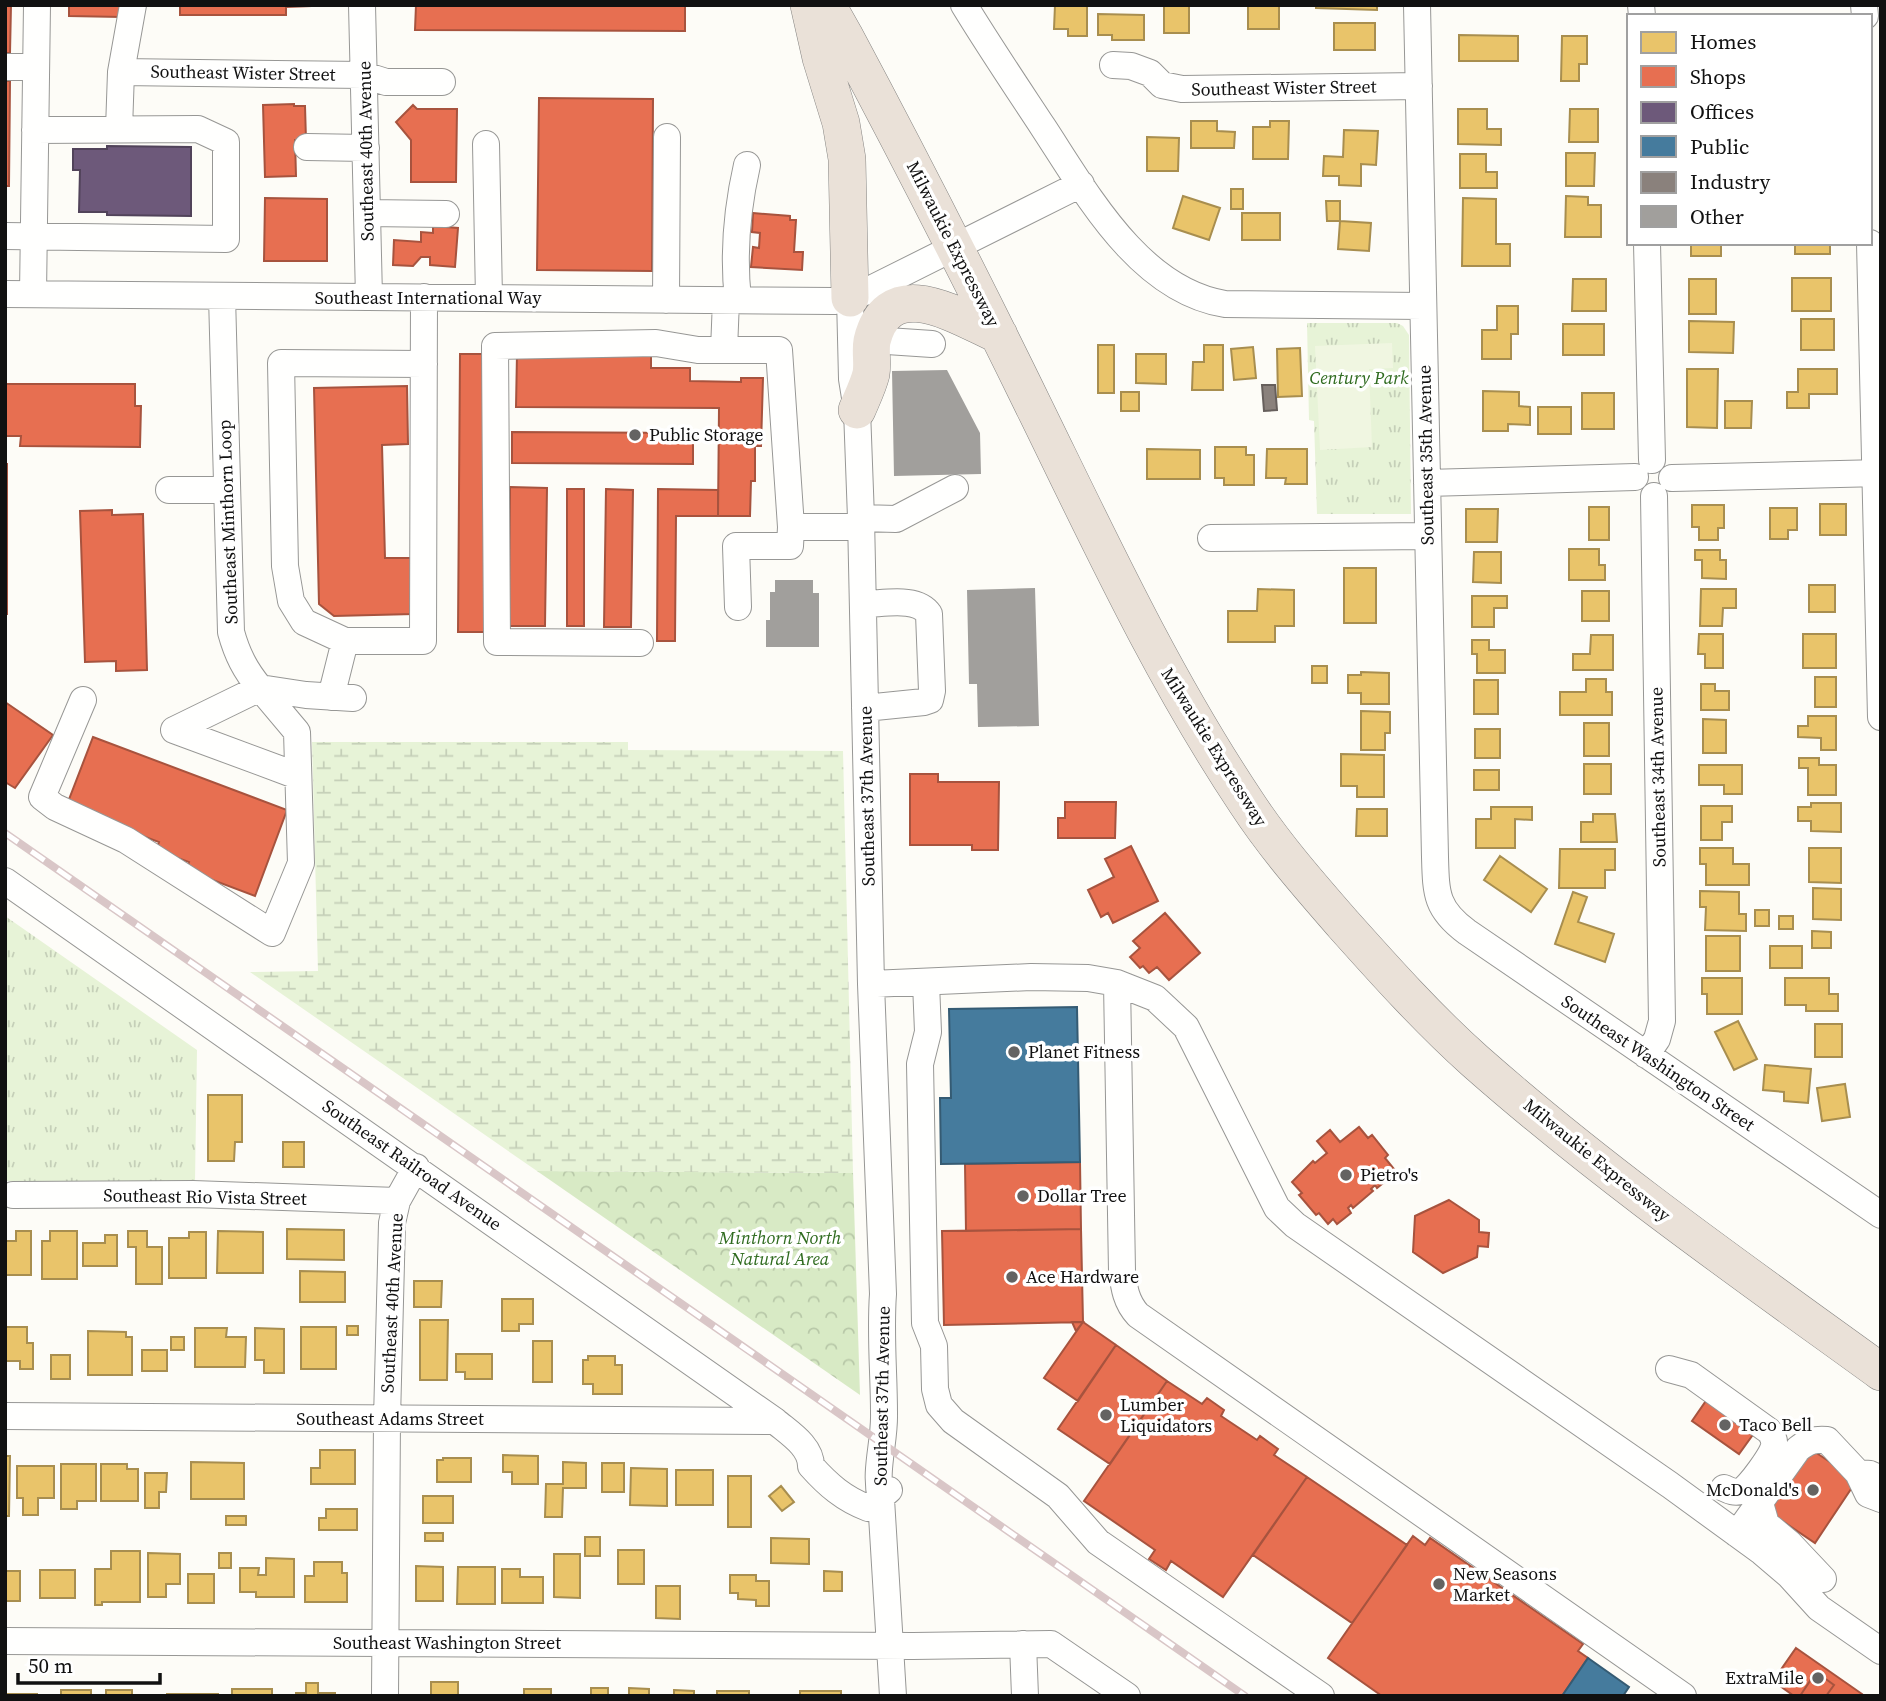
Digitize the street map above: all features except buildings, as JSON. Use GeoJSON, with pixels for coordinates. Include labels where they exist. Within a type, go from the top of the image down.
{"type":"FeatureCollection","features":[{"type":"Feature","properties":{"kind":"highway"},"geometry":{"type":"LineString","coordinates":[[809,5],[821,58],[841,123],[847,159],[850,298]]}},
{"type":"Feature","properties":{"kind":"highway","name":"Milwaukie Expressway"},"geometry":{"type":"LineString","coordinates":[[827,5],[956,247],[1090,525],[1166,671],[1247,804],[1303,878],[1388,976],[1473,1059],[1567,1139],[1670,1219],[1881,1372]]}},
{"type":"Feature","properties":{"kind":"highway"},"geometry":{"type":"LineString","coordinates":[[857,410],[871,373],[872,340],[876,328],[889,311],[913,303],[939,307],[999,335]]}},
{"type":"Feature","properties":{"kind":"street"},"geometry":{"type":"LineString","coordinates":[[33,295],[37,5]]}},
{"type":"Feature","properties":{"kind":"street"},"geometry":{"type":"LineString","coordinates":[[119,129],[121,72],[133,5]]}},
{"type":"Feature","properties":{"kind":"street","name":"Southeast 40th Avenue"},"geometry":{"type":"LineString","coordinates":[[362,5],[369,297]]}},
{"type":"Feature","properties":{"kind":"street"},"geometry":{"type":"LineString","coordinates":[[964,5],[1096,207],[1142,261],[1171,284],[1197,297],[1226,304],[1423,306]]}},
{"type":"Feature","properties":{"kind":"street","name":"Southeast 35th Avenue"},"geometry":{"type":"LineString","coordinates":[[1417,5],[1434,857],[1440,905]]}},
{"type":"Feature","properties":{"kind":"street","name":"Southeast Wister Street"},"geometry":{"type":"LineString","coordinates":[[1113,65],[1131,66],[1150,73],[1162,85],[1182,89],[1419,86]]}},
{"type":"Feature","properties":{"kind":"street"},"geometry":{"type":"LineString","coordinates":[[5,67],[36,67]]}},
{"type":"Feature","properties":{"kind":"street","name":"Southeast Wister Street"},"geometry":{"type":"LineString","coordinates":[[121,72],[364,75],[386,82],[442,82]]}},
{"type":"Feature","properties":{"kind":"street"},"geometry":{"type":"LineString","coordinates":[[5,236],[226,239],[226,142],[198,129],[35,130]]}},
{"type":"Feature","properties":{"kind":"street"},"geometry":{"type":"LineString","coordinates":[[666,300],[667,137]]}},
{"type":"Feature","properties":{"kind":"street"},"geometry":{"type":"LineString","coordinates":[[486,144],[489,298]]}},
{"type":"Feature","properties":{"kind":"street"},"geometry":{"type":"LineString","coordinates":[[307,147],[366,148]]}},
{"type":"Feature","properties":{"kind":"street"},"geometry":{"type":"LineString","coordinates":[[724,350],[747,164]]}},
{"type":"Feature","properties":{"kind":"street"},"geometry":{"type":"LineString","coordinates":[[850,298],[1081,184]]}},
{"type":"Feature","properties":{"kind":"street"},"geometry":{"type":"LineString","coordinates":[[367,213],[446,214]]}},
{"type":"Feature","properties":{"kind":"street"},"geometry":{"type":"LineString","coordinates":[[1644,468],[1647,245]]}},
{"type":"Feature","properties":{"kind":"street"},"geometry":{"type":"LineString","coordinates":[[1870,245],[1878,473],[1881,717]]}},
{"type":"Feature","properties":{"kind":"street","name":"Southeast International Way"},"geometry":{"type":"LineString","coordinates":[[5,294],[834,301],[850,298]]}},
{"type":"Feature","properties":{"kind":"street","name":"Southeast Minthorn Loop"},"geometry":{"type":"LineString","coordinates":[[83,700],[42,797],[55,807],[126,840],[272,933],[301,863],[297,732],[246,672],[231,632],[222,296]]}},
{"type":"Feature","properties":{"kind":"street"},"geometry":{"type":"LineString","coordinates":[[424,297],[424,364],[423,641],[345,641],[304,622],[291,601],[285,566],[281,363],[424,364]]}},
{"type":"Feature","properties":{"kind":"street","name":"Southeast 37th Avenue"},"geometry":{"type":"LineString","coordinates":[[850,298],[861,523],[871,984],[883,1294],[892,1329],[894,1450],[889,1490],[881,1499],[881,1523],[893,1696]]}},
{"type":"Feature","properties":{"kind":"street"},"geometry":{"type":"LineString","coordinates":[[872,340],[932,344]]}},
{"type":"Feature","properties":{"kind":"street"},"geometry":{"type":"LineString","coordinates":[[640,643],[497,642],[495,346],[656,343],[698,350],[779,350],[790,546],[736,546],[738,607]]}},
{"type":"Feature","properties":{"kind":"street"},"geometry":{"type":"LineString","coordinates":[[1427,483],[1665,465],[1663,487],[1878,473]]}},
{"type":"Feature","properties":{"kind":"street","name":"Southeast 34th Avenue"},"geometry":{"type":"LineString","coordinates":[[1646,1055],[1657,1039],[1662,1021],[1663,487]]}},
{"type":"Feature","properties":{"kind":"street"},"geometry":{"type":"LineString","coordinates":[[791,527],[896,519],[955,488]]}},
{"type":"Feature","properties":{"kind":"street"},"geometry":{"type":"LineString","coordinates":[[169,490],[227,489]]}},
{"type":"Feature","properties":{"kind":"street"},"geometry":{"type":"LineString","coordinates":[[1211,538],[1428,536]]}},
{"type":"Feature","properties":{"kind":"street"},"geometry":{"type":"LineString","coordinates":[[863,604],[914,603],[925,608],[929,614],[932,691],[930,700],[923,702],[865,708]]}},
{"type":"Feature","properties":{"kind":"street"},"geometry":{"type":"LineString","coordinates":[[298,776],[174,730],[260,688],[342,697],[345,641]]}},
{"type":"Feature","properties":{"kind":"street","name":"Southeast Railroad Avenue"},"geometry":{"type":"LineString","coordinates":[[5,881],[775,1420],[801,1443],[817,1473],[845,1498],[868,1508],[881,1499]]}},
{"type":"Feature","properties":{"kind":"street","name":"Southeast Washington Street"},"geometry":{"type":"LineString","coordinates":[[1440,905],[1458,925],[1881,1215]]}},
{"type":"Feature","properties":{"kind":"street"},"geometry":{"type":"LineString","coordinates":[[871,984],[1031,977],[1088,978],[1117,983],[1155,998],[1186,1027],[1277,1209],[1737,1534],[1773,1561],[1819,1608],[1881,1651]]}},
{"type":"Feature","properties":{"kind":"street"},"geometry":{"type":"LineString","coordinates":[[926,983],[928,1032],[920,1064],[925,1323],[934,1346],[935,1389],[939,1405],[953,1421],[1058,1496],[1098,1542],[1321,1696]]}},
{"type":"Feature","properties":{"kind":"street"},"geometry":{"type":"LineString","coordinates":[[1117,983],[1122,1262],[1124,1291],[1130,1306],[1138,1315],[1683,1696]]}},
{"type":"Feature","properties":{"kind":"street","name":"Southeast 40th Avenue"},"geometry":{"type":"LineString","coordinates":[[385,1696],[392,1223],[397,1201],[416,1167]]}},
{"type":"Feature","properties":{"kind":"street","name":"Southeast Rio Vista Street"},"geometry":{"type":"LineString","coordinates":[[13,1195],[193,1194],[397,1201]]}},
{"type":"Feature","properties":{"kind":"street"},"geometry":{"type":"LineString","coordinates":[[1669,1369],[1691,1375],[1773,1436],[1773,1450],[1748,1486],[1742,1491],[1724,1489]]}},
{"type":"Feature","properties":{"kind":"street","name":"Southeast Adams Street"},"geometry":{"type":"LineString","coordinates":[[5,1416],[775,1420]]}},
{"type":"Feature","properties":{"kind":"street"},"geometry":{"type":"LineString","coordinates":[[1737,1534],[1798,1449],[1814,1439],[1827,1440],[1869,1476],[1868,1494],[1881,1499]]}},
{"type":"Feature","properties":{"kind":"street"},"geometry":{"type":"LineString","coordinates":[[1760,1503],[1766,1524],[1824,1579]]}},
{"type":"Feature","properties":{"kind":"street","name":"Southeast Washington Street"},"geometry":{"type":"LineString","coordinates":[[5,1641],[1051,1644],[1127,1696]]}},
{"type":"Feature","properties":{"kind":"street"},"geometry":{"type":"LineString","coordinates":[[1023,1644],[1025,1696]]}},
{"type":"Feature","properties":{"kind":"green space","name":"Century Park"},"geometry":{"type":"Polygon","coordinates":[[[1307,323],[1397,323],[1403,326],[1409,335],[1411,514],[1317,514],[1314,421],[1309,420],[1307,323]]]}},
{"type":"Feature","properties":{"kind":"green space"},"geometry":{"type":"Polygon","coordinates":[[[1392,343],[1393,368],[1369,369],[1372,447],[1320,450],[1315,346],[1392,343]]]}},
{"type":"Feature","properties":{"kind":"green space"},"geometry":{"type":"Polygon","coordinates":[[[312,742],[628,742],[628,750],[843,751],[853,1173],[537,1171],[250,972],[318,971],[312,742]]]}},
{"type":"Feature","properties":{"kind":"green space"},"geometry":{"type":"Polygon","coordinates":[[[5,916],[197,1050],[195,1181],[5,1181],[5,916]]]}},
{"type":"Feature","properties":{"kind":"green space","name":"Minthorn North Natural Area"},"geometry":{"type":"Polygon","coordinates":[[[537,1171],[853,1173],[860,1395],[537,1171]]]}},
{"type":"Feature","properties":{"kind":"railway"},"geometry":{"type":"LineString","coordinates":[[5,833],[1245,1696]]}},
{"type":"Feature","properties":{"kind":"place","name":"Public Storage"},"geometry":{"type":"Point","coordinates":[635,435]}},
{"type":"Feature","properties":{"kind":"place","name":"Planet Fitness"},"geometry":{"type":"Point","coordinates":[1014,1052]}},
{"type":"Feature","properties":{"kind":"place","name":"Pietro's"},"geometry":{"type":"Point","coordinates":[1346,1175]}},
{"type":"Feature","properties":{"kind":"place","name":"Dollar Tree"},"geometry":{"type":"Point","coordinates":[1023,1196]}},
{"type":"Feature","properties":{"kind":"place","name":"Ace Hardware"},"geometry":{"type":"Point","coordinates":[1012,1277]}},
{"type":"Feature","properties":{"kind":"place","name":"Lumber Liquidators"},"geometry":{"type":"Point","coordinates":[1106,1415]}},
{"type":"Feature","properties":{"kind":"place","name":"Taco Bell"},"geometry":{"type":"Point","coordinates":[1725,1425]}},
{"type":"Feature","properties":{"kind":"place","name":"McDonald's"},"geometry":{"type":"Point","coordinates":[1813,1490]}},
{"type":"Feature","properties":{"kind":"place","name":"New Seasons Market"},"geometry":{"type":"Point","coordinates":[1439,1584]}},
{"type":"Feature","properties":{"kind":"place","name":"ExtraMile"},"geometry":{"type":"Point","coordinates":[1818,1678]}}]}
